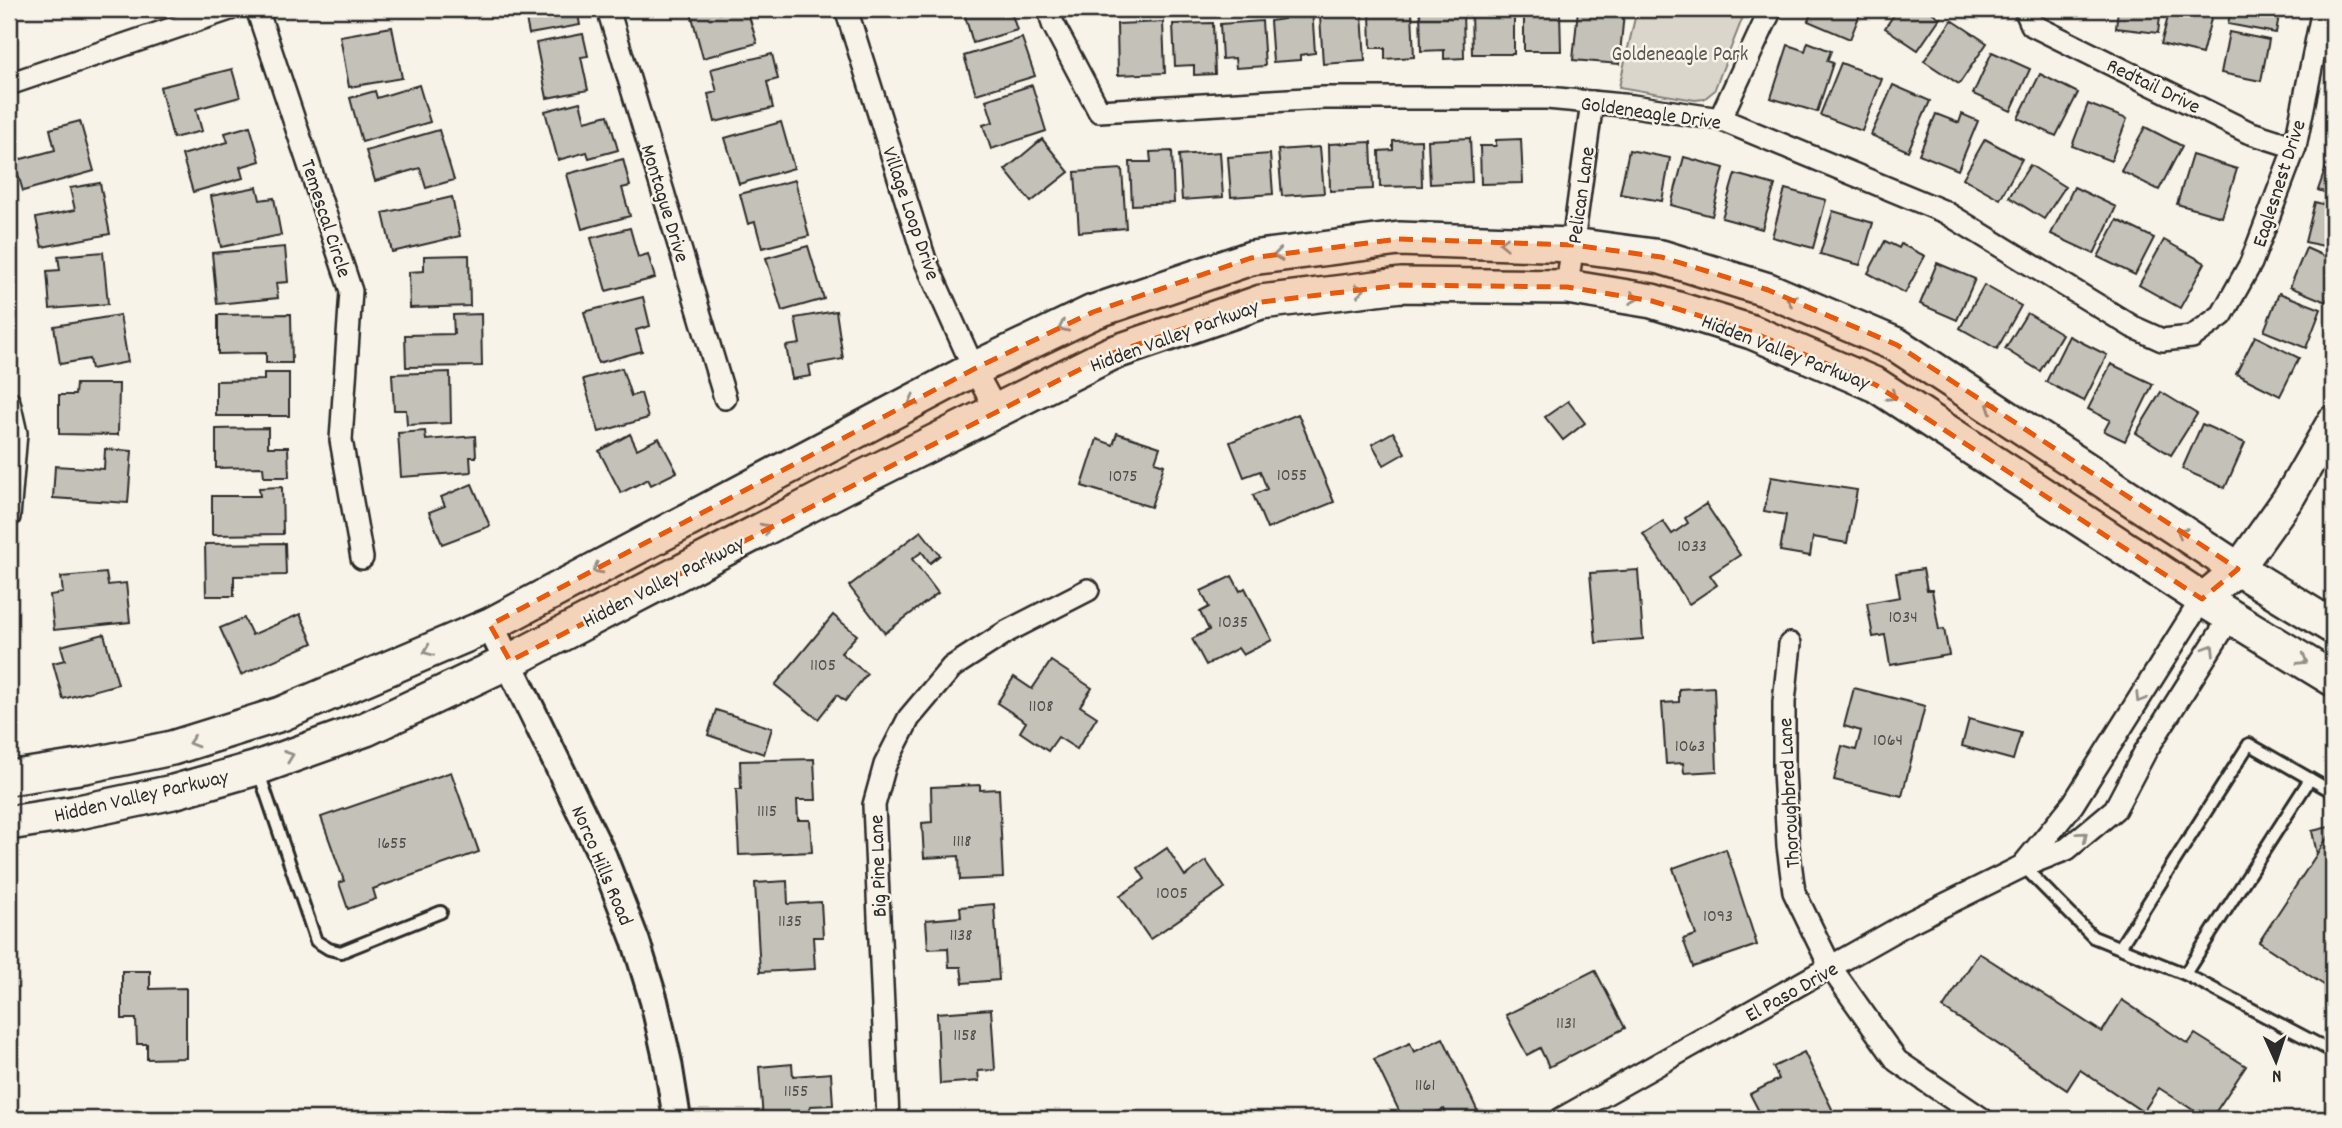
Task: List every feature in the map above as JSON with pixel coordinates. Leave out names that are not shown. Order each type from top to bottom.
[{"type":"main road","name":"Hidden Valley Parkway","points":[[9,778],[172,748],[257,722],[491,625],[974,369],[1093,312],[1251,258],[1399,239],[1573,245],[1661,257],[1768,290],[1897,345],[2238,569],[2333,626]]},
{"type":"main road","name":"Hidden Valley Parkway","points":[[9,823],[74,813],[173,792],[257,768],[366,729],[509,661],[996,410],[1111,354],[1261,302],[1401,285],[1567,287],[1652,301],[1752,332],[1876,385],[2203,599],[2333,679]]},
{"type":"main road","points":[[2203,599],[2238,569],[2290,495],[2333,421]]},
{"type":"main road","points":[[2231,616],[2238,569]]},
{"type":"street","points":[[9,83],[230,9]]},
{"type":"street","name":"Temescal Circle","points":[[257,9],[351,291],[341,440],[362,558]]},
{"type":"street","name":"Montague Drive","points":[[608,9],[725,398]]},
{"type":"street","name":"Village Loop Drive","points":[[846,9],[925,260],[974,369],[996,410]]},
{"type":"street","name":"Goldeneagle Drive","points":[[1049,9],[1054,24],[1099,111],[1323,98],[1547,98],[1720,119],[1945,212],[2133,327],[2162,340],[2192,337]]},
{"type":"street","points":[[1720,119],[1771,9]]},
{"type":"street","name":"Redtail Drive","points":[[2025,9],[2032,25],[2248,132],[2295,147]]},
{"type":"street","name":"Eaglesnest Drive","points":[[2192,337],[2222,315],[2251,263],[2295,147],[2323,9]]},
{"type":"street","name":"Pelican Lane","points":[[1567,287],[1592,102]]},
{"type":"street","points":[[9,402],[16,433],[9,517]]},
{"type":"street","name":"Big Pine Lane","points":[[888,1119],[874,806],[885,765],[909,718],[952,667],[1008,631],[1088,590]]},
{"type":"street","name":"El Paso Drive","points":[[2022,866],[2073,804],[2203,599]]},
{"type":"street","name":"El Paso Drive","points":[[1561,1119],[1910,922],[2022,866],[2067,849],[2115,809],[2144,752],[2231,616]]},
{"type":"street","name":"Norco Hills Road","points":[[491,625],[603,857],[636,942],[654,1001],[677,1119]]},
{"type":"street","name":"Thoroughbred Lane","points":[[1790,645],[1784,702],[1784,770],[1794,892],[1831,968],[1897,1061],[1982,1119]]},
{"type":"lane","points":[[2120,947],[2249,744],[2333,792]]},
{"type":"lane","points":[[257,768],[316,941],[341,952],[441,912]]},
{"type":"lane","points":[[2185,974],[2310,779]]},
{"type":"lane","points":[[2022,866],[2093,937],[2185,974],[2333,1052]]},
{"type":"highlighted area","points":[[1399,239],[1573,245],[1661,257],[1768,290],[1897,345],[2238,569],[2202,599],[1876,385],[1752,332],[1652,301],[1567,287],[1401,285],[1261,302],[1110,354],[510,661],[490,625],[974,369],[1093,312],[1251,258]]},
{"type":"green space","name":"Goldeneagle Park","points":[[1637,9],[1746,9],[1714,91],[1704,99],[1695,100],[1619,87]]},
{"type":"building","points":[[524,9],[577,9],[580,25],[529,34]]},
{"type":"building","points":[[690,9],[717,9],[719,13],[747,9],[757,43],[703,58]]},
{"type":"building","points":[[963,9],[1010,9],[1017,30],[973,43]]},
{"type":"building","points":[[1312,9],[1315,53],[1300,55],[1300,60],[1273,62],[1270,21],[1284,19],[1283,10]]},
{"type":"building","points":[[1420,9],[1463,9],[1464,58],[1444,59],[1444,50],[1421,51]]},
{"type":"building","points":[[1514,9],[1514,54],[1472,54],[1471,10]]},
{"type":"building","points":[[1578,9],[1624,13],[1619,64],[1573,60]]},
{"type":"building","points":[[1813,9],[1862,9],[1850,39],[1808,21]]},
{"type":"building","points":[[1898,9],[1927,9],[1940,18],[1918,50],[1885,28]]},
{"type":"building","points":[[2118,9],[2161,9],[2158,33],[2116,28]]},
{"type":"building","points":[[2170,9],[2213,11],[2202,54],[2161,44]]},
{"type":"building","points":[[2231,9],[2280,9],[2276,33],[2228,24]]},
{"type":"building","points":[[1412,12],[1414,57],[1385,59],[1385,48],[1371,48],[1370,13]]},
{"type":"building","points":[[1560,12],[1561,51],[1524,51],[1524,13]]},
{"type":"building","points":[[1362,13],[1365,61],[1323,64],[1320,16]]},
{"type":"building","points":[[1952,20],[1987,43],[1959,84],[1924,61]]},
{"type":"building","points":[[1262,21],[1265,66],[1236,68],[1235,58],[1222,59],[1220,24]]},
{"type":"building","points":[[1163,22],[1165,73],[1118,75],[1117,24]]},
{"type":"building","points":[[1213,23],[1215,74],[1194,75],[1194,65],[1175,66],[1173,24]]},
{"type":"building","points":[[392,27],[402,78],[349,87],[340,36]]},
{"type":"building","points":[[2229,32],[2269,40],[2261,81],[2221,73]]},
{"type":"building","points":[[583,34],[588,56],[581,57],[588,90],[547,98],[536,43]]},
{"type":"building","points":[[1022,38],[1035,76],[976,94],[964,56]]},
{"type":"building","points":[[1808,42],[1831,51],[1827,61],[1833,63],[1817,112],[1771,98],[1788,45],[1805,51]]},
{"type":"building","points":[[1992,52],[2030,69],[2011,111],[1973,94]]},
{"type":"building","points":[[772,54],[778,79],[767,82],[773,108],[715,122],[708,94],[717,92],[711,69]]},
{"type":"building","points":[[1841,63],[1882,79],[1862,131],[1820,115]]},
{"type":"building","points":[[232,69],[240,97],[196,109],[202,131],[173,138],[160,87]]},
{"type":"building","points":[[2040,74],[2078,93],[2056,136],[2018,118]]},
{"type":"building","points":[[419,85],[430,122],[362,142],[350,98],[375,91],[377,98]]},
{"type":"building","points":[[1032,85],[1046,131],[991,149],[983,125],[993,122],[986,100]]},
{"type":"building","points":[[1893,85],[1930,101],[1908,151],[1871,135]]},
{"type":"building","points":[[580,102],[585,121],[608,115],[618,150],[589,158],[587,152],[558,160],[545,111]]},
{"type":"building","points":[[2088,104],[2127,119],[2111,161],[2072,146]]},
{"type":"building","points":[[1936,114],[1959,123],[1962,114],[1978,121],[1958,170],[1919,154]]},
{"type":"building","points":[[80,121],[94,171],[23,191],[14,161],[55,150],[50,129]]},
{"type":"building","points":[[781,122],[794,168],[739,184],[725,138]]},
{"type":"building","points":[[250,126],[260,161],[240,167],[243,178],[193,192],[182,155],[228,142],[225,133]]},
{"type":"building","points":[[2145,127],[2182,146],[2159,190],[2121,171]]},
{"type":"building","points":[[439,130],[454,180],[426,188],[420,168],[375,181],[366,151]]},
{"type":"building","points":[[1470,138],[1472,182],[1430,184],[1428,140]]},
{"type":"building","points":[[1042,139],[1069,172],[1031,202],[1005,170]]},
{"type":"building","points":[[1521,139],[1523,183],[1481,184],[1480,146],[1496,146],[1496,140]]},
{"type":"building","points":[[1985,139],[2022,159],[2000,199],[1963,178]]},
{"type":"building","points":[[1421,140],[1422,186],[1380,187],[1379,151],[1393,150],[1393,141]]},
{"type":"building","points":[[1371,142],[1373,189],[1330,191],[1329,144]]},
{"type":"building","points":[[1320,147],[1324,193],[1282,196],[1278,150]]},
{"type":"building","points":[[1629,150],[1670,158],[1662,201],[1620,194]]},
{"type":"building","points":[[1172,151],[1174,203],[1132,205],[1130,162],[1151,162],[1150,152]]},
{"type":"building","points":[[2333,151],[2333,195],[2318,190]]},
{"type":"building","points":[[1220,152],[1223,197],[1182,200],[1179,155]]},
{"type":"building","points":[[1270,154],[1273,194],[1231,197],[1228,157]]},
{"type":"building","points":[[2192,155],[2237,169],[2222,217],[2177,204]]},
{"type":"building","points":[[1684,157],[1724,168],[1712,216],[1671,205]]},
{"type":"building","points":[[623,159],[630,186],[622,188],[630,216],[582,229],[567,174]]},
{"type":"building","points":[[2030,165],[2065,187],[2044,219],[2009,197]]},
{"type":"building","points":[[1122,169],[1126,228],[1079,232],[1075,172]]},
{"type":"building","points":[[1735,174],[1775,185],[1762,229],[1722,218]]},
{"type":"building","points":[[795,180],[809,236],[762,248],[755,222],[748,224],[740,194]]},
{"type":"building","points":[[100,183],[110,234],[42,247],[36,218],[75,210],[70,188]]},
{"type":"building","points":[[257,187],[260,200],[274,198],[281,235],[221,247],[211,196]]},
{"type":"building","points":[[2074,187],[2116,207],[2094,254],[2051,234]]},
{"type":"building","points":[[1785,189],[1826,200],[1813,248],[1772,237]]},
{"type":"building","points":[[452,197],[460,236],[392,252],[383,213]]},
{"type":"building","points":[[2315,202],[2333,207],[2333,248],[2305,242]]},
{"type":"building","points":[[1833,211],[1873,223],[1860,265],[1820,254]]},
{"type":"building","points":[[2117,220],[2154,238],[2135,275],[2098,257]]},
{"type":"building","points":[[630,228],[638,257],[648,254],[655,278],[606,291],[591,238]]},
{"type":"building","points":[[2164,240],[2205,263],[2180,308],[2139,285]]},
{"type":"building","points":[[1885,241],[1899,248],[1901,244],[1925,256],[1905,293],[1868,273]]},
{"type":"building","points":[[808,246],[824,299],[782,311],[766,258]]},
{"type":"building","points":[[285,247],[288,282],[276,283],[278,298],[217,304],[212,253]]},
{"type":"building","points":[[2306,248],[2333,260],[2333,285],[2326,302],[2290,287]]},
{"type":"building","points":[[103,252],[108,304],[50,309],[47,271],[60,270],[58,256]]},
{"type":"building","points":[[469,255],[470,306],[410,308],[409,272],[424,271],[424,256]]},
{"type":"building","points":[[1937,263],[1975,279],[1957,320],[1920,304]]},
{"type":"building","points":[[1984,285],[2021,306],[1997,349],[1960,328]]},
{"type":"building","points":[[2279,293],[2321,309],[2306,348],[2264,331]]},
{"type":"building","points":[[643,297],[650,326],[636,330],[642,351],[598,363],[584,312]]},
{"type":"building","points":[[836,311],[843,359],[809,365],[811,376],[792,379],[786,346],[800,344],[795,318]]},
{"type":"building","points":[[2027,313],[2062,334],[2040,371],[2005,349]]},
{"type":"building","points":[[291,314],[292,363],[266,363],[266,353],[218,354],[218,315]]},
{"type":"building","points":[[481,314],[482,366],[406,367],[405,335],[454,334],[453,315]]},
{"type":"building","points":[[120,315],[128,362],[91,369],[89,359],[60,364],[54,326]]},
{"type":"building","points":[[2069,336],[2107,355],[2084,401],[2046,382]]},
{"type":"building","points":[[2255,336],[2299,358],[2280,396],[2236,374]]},
{"type":"building","points":[[2111,364],[2153,384],[2125,441],[2104,431],[2110,420],[2088,409]]},
{"type":"building","points":[[622,368],[631,396],[641,393],[648,418],[599,432],[583,379]]},
{"type":"building","points":[[450,372],[451,423],[407,425],[406,410],[394,410],[392,374]]},
{"type":"building","points":[[264,373],[289,373],[289,416],[216,416],[216,381],[264,380]]},
{"type":"building","points":[[76,384],[119,384],[118,435],[59,434],[59,395],[75,395]]},
{"type":"building","points":[[2161,392],[2197,414],[2171,455],[2136,433]]},
{"type":"building","points":[[1568,401],[1585,423],[1563,440],[1545,417]]},
{"type":"building","points":[[1298,414],[1334,502],[1267,529],[1253,495],[1267,489],[1260,471],[1244,477],[1230,442]]},
{"type":"building","points":[[2202,424],[2245,443],[2225,488],[2182,469]]},
{"type":"building","points":[[268,428],[268,447],[288,447],[289,477],[264,477],[263,467],[216,468],[216,429]]},
{"type":"building","points":[[425,431],[426,440],[475,436],[476,457],[470,457],[471,472],[401,477],[398,433]]},
{"type":"building","points":[[1393,432],[1405,453],[1384,465],[1372,444]]},
{"type":"building","points":[[1117,433],[1160,447],[1155,462],[1164,465],[1151,507],[1082,486],[1097,439],[1113,445]]},
{"type":"building","points":[[630,434],[637,449],[659,438],[677,472],[651,485],[648,479],[621,493],[599,451]]},
{"type":"building","points":[[105,449],[132,451],[128,503],[53,498],[55,466],[104,469]]},
{"type":"building","points":[[1771,477],[1857,490],[1847,543],[1813,537],[1810,556],[1780,551],[1786,515],[1764,511]]},
{"type":"building","points":[[472,484],[490,526],[442,544],[429,512],[445,506],[441,497]]},
{"type":"building","points":[[282,487],[283,534],[212,535],[212,496],[260,496],[259,488]]},
{"type":"building","points":[[1706,504],[1740,555],[1710,575],[1717,585],[1689,604],[1643,534],[1663,521],[1672,534],[1688,523],[1685,518]]},
{"type":"building","points":[[921,531],[940,555],[930,563],[922,552],[912,559],[938,593],[885,633],[849,586]]},
{"type":"building","points":[[285,543],[286,575],[234,576],[234,596],[206,596],[205,544]]},
{"type":"building","points":[[1923,569],[1927,590],[1932,590],[1939,630],[1944,629],[1949,655],[1890,665],[1885,635],[1873,637],[1867,603],[1900,597],[1896,573]]},
{"type":"building","points":[[1638,570],[1643,639],[1596,643],[1590,573]]},
{"type":"building","points":[[106,573],[108,585],[126,583],[130,622],[54,630],[50,595],[63,593],[61,577]]},
{"type":"building","points":[[1232,576],[1240,591],[1245,588],[1272,640],[1243,655],[1238,648],[1206,665],[1192,639],[1209,630],[1200,612],[1209,607],[1201,591]]},
{"type":"building","points":[[300,614],[313,643],[241,675],[220,628],[244,618],[252,635]]},
{"type":"building","points":[[833,615],[857,635],[841,653],[867,674],[845,701],[837,695],[818,719],[775,685]]},
{"type":"building","points":[[104,634],[118,684],[63,699],[53,663],[65,660],[61,646]]},
{"type":"building","points":[[1051,661],[1092,688],[1080,706],[1097,717],[1077,749],[1058,737],[1048,751],[1020,732],[1026,722],[997,703],[1014,677],[1032,689]]},
{"type":"building","points":[[1714,687],[1717,771],[1684,773],[1683,763],[1666,764],[1662,703],[1679,702],[1679,689]]},
{"type":"building","points":[[1854,688],[1925,706],[1902,796],[1834,780],[1842,746],[1856,750],[1861,731],[1844,726]]},
{"type":"building","points":[[716,710],[772,728],[764,754],[708,735]]},
{"type":"building","points":[[1969,719],[2021,733],[2013,760],[1962,746]]},
{"type":"building","points":[[814,759],[816,800],[797,800],[798,820],[810,820],[812,852],[739,855],[736,789],[741,789],[740,761]]},
{"type":"building","points":[[451,772],[479,852],[373,889],[376,899],[348,909],[339,883],[344,881],[321,817]]},
{"type":"building","points":[[980,785],[980,790],[999,789],[1003,878],[960,880],[959,856],[924,858],[922,823],[932,822],[931,787]]},
{"type":"building","points":[[2333,826],[2333,860],[2319,863],[2312,831]]},
{"type":"building","points":[[2333,832],[2333,991],[2259,942]]},
{"type":"building","points":[[1167,848],[1185,876],[1206,861],[1225,888],[1150,939],[1120,896],[1145,879],[1138,868]]},
{"type":"building","points":[[1726,849],[1757,945],[1693,967],[1683,939],[1696,935],[1673,868]]},
{"type":"building","points":[[787,881],[788,904],[821,902],[823,937],[813,937],[815,969],[760,972],[755,883]]},
{"type":"building","points":[[994,904],[999,980],[963,983],[961,967],[949,967],[948,948],[928,949],[926,920],[961,917],[960,907]]},
{"type":"building","points":[[1979,953],[2102,1032],[2122,1000],[2188,1044],[2195,1034],[2246,1066],[2211,1119],[2159,1088],[2143,1112],[2080,1070],[2067,1090],[1943,1008]]},
{"type":"building","points":[[1595,970],[1625,1028],[1549,1067],[1540,1048],[1527,1055],[1506,1015]]},
{"type":"building","points":[[122,971],[150,971],[150,989],[186,988],[186,1058],[147,1059],[147,1044],[137,1044],[136,1019],[122,1019]]},
{"type":"building","points":[[991,1009],[995,1070],[978,1071],[979,1081],[940,1084],[937,1013]]},
{"type":"building","points":[[1443,1038],[1480,1116],[1472,1119],[1449,1119],[1444,1109],[1435,1113],[1438,1119],[1403,1119],[1374,1059],[1410,1043],[1414,1052]]},
{"type":"building","points":[[1804,1052],[1837,1119],[1763,1119],[1750,1094],[1779,1079],[1773,1067]]},
{"type":"building","points":[[792,1064],[793,1076],[831,1073],[833,1105],[810,1106],[811,1119],[763,1119],[759,1067]]}]
